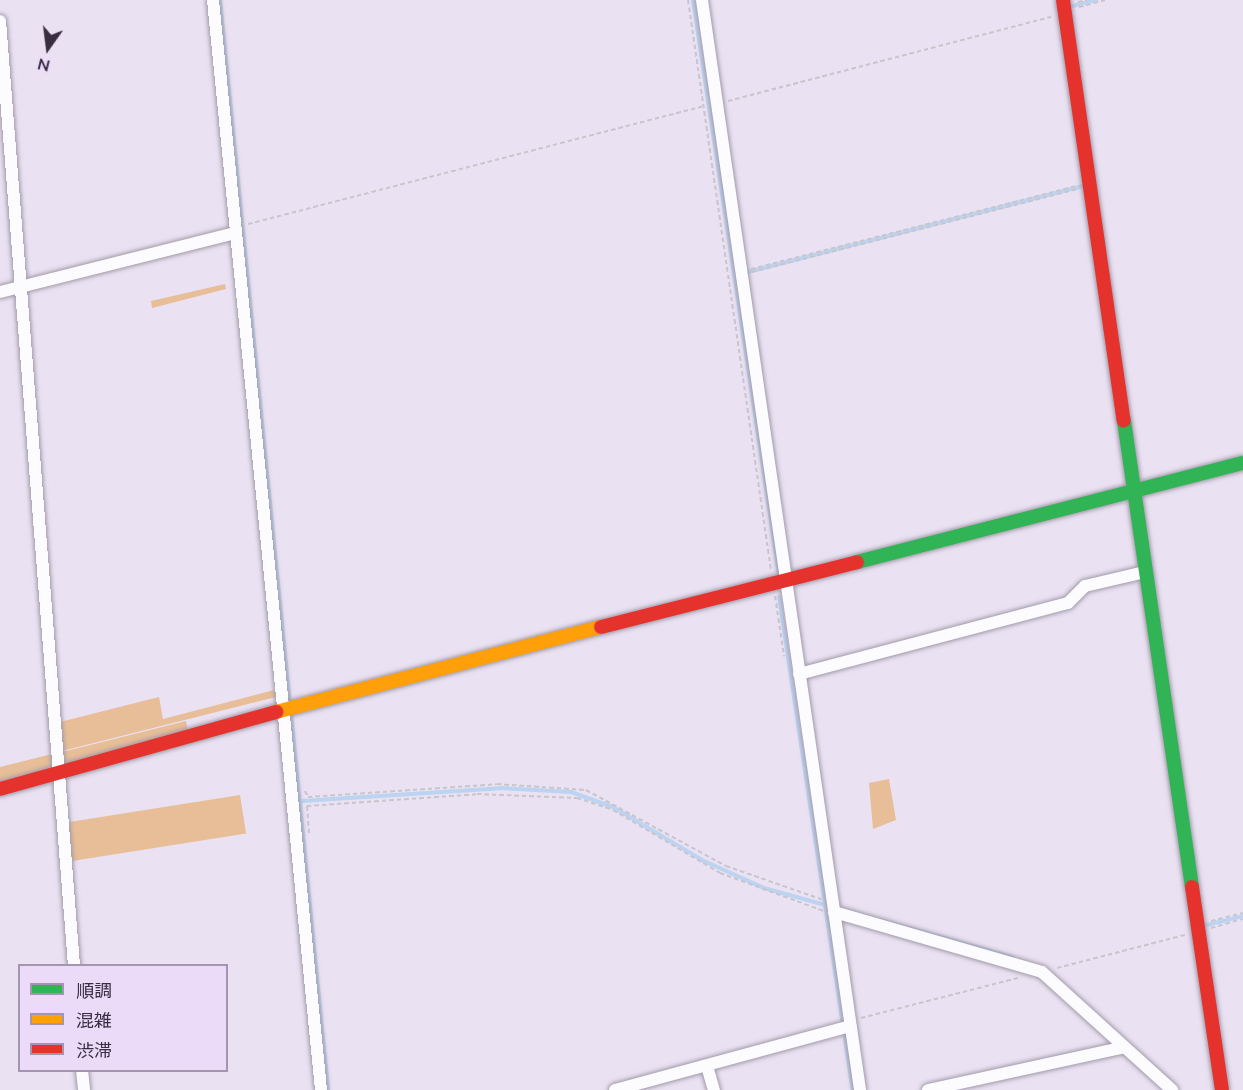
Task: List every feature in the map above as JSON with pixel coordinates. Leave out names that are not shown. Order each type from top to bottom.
[{"type":"street","points":[[213,0],[235,233],[288,709],[321,1090]]},
{"type":"street","points":[[702,0],[708,105],[740,274],[779,581],[800,674],[829,907],[847,1026],[860,1090]]},
{"type":"street","points":[[1067,7],[1089,184],[1145,572],[1201,931],[1222,1090]]},
{"type":"street","points":[[0,21],[74,964]]},
{"type":"street","points":[[0,292],[235,233]]},
{"type":"street","points":[[0,789],[288,709],[1134,489],[1243,463]]},
{"type":"street","points":[[800,674],[1068,603],[1085,586],[1145,572]]},
{"type":"street","points":[[829,907],[1048,971],[1121,1048],[1172,1090]]},
{"type":"street","points":[[615,1090],[642,1087],[847,1026]]},
{"type":"street","points":[[928,1090],[1121,1048]]},
{"type":"street","points":[[707,1066],[714,1090]]},
{"type":"street","points":[[82,1072],[84,1090]]},
{"type":"path","points":[[688,0],[708,105],[779,581]]},
{"type":"path","points":[[248,224],[708,105],[1067,7],[1105,0]]},
{"type":"path","points":[[740,274],[1089,184]]},
{"type":"path","points":[[303,781],[308,796],[461,784],[586,790],[751,878],[829,907]]},
{"type":"path","points":[[309,835],[307,806],[477,794],[577,798],[613,810],[720,873],[829,907]]},
{"type":"path","points":[[847,1026],[1243,920]]},
{"type":"shaded area","points":[[225,284],[226,289],[152,308],[151,301]]},
{"type":"shaded area","points":[[274,690],[276,697],[62,751],[60,722],[159,697],[163,719]]},
{"type":"shaded area","points":[[186,721],[188,731],[63,765],[62,752]]},
{"type":"shaded area","points":[[52,754],[53,766],[0,785],[0,767]]},
{"type":"shaded area","points":[[889,779],[896,820],[873,829],[869,783]]},
{"type":"shaded area","points":[[240,795],[246,834],[72,861],[66,823]]},
{"type":"waterway","points":[[220,0],[290,704]]},
{"type":"waterway","points":[[693,0],[779,575]]},
{"type":"waterway","points":[[1069,7],[1096,0]]},
{"type":"waterway","points":[[744,273],[1084,186]]},
{"type":"waterway","points":[[779,597],[853,1090]]},
{"type":"waterway","points":[[291,712],[328,1090]]},
{"type":"waterway","points":[[302,801],[501,788],[571,792],[613,807],[704,861],[764,888],[1013,957]]},
{"type":"waterway","points":[[1203,926],[1243,916]]},
{"type":"traffic: fast","points":[[1124,421],[1192,887]]},
{"type":"traffic: fast","points":[[857,562],[1243,463]]},
{"type":"traffic: slow","points":[[276,712],[601,627]]},
{"type":"traffic: jam","points":[[1063,0],[1124,421]]},
{"type":"traffic: jam","points":[[601,627],[857,562]]},
{"type":"traffic: jam","points":[[0,789],[276,712]]},
{"type":"traffic: jam","points":[[1192,887],[1222,1090]]}]
